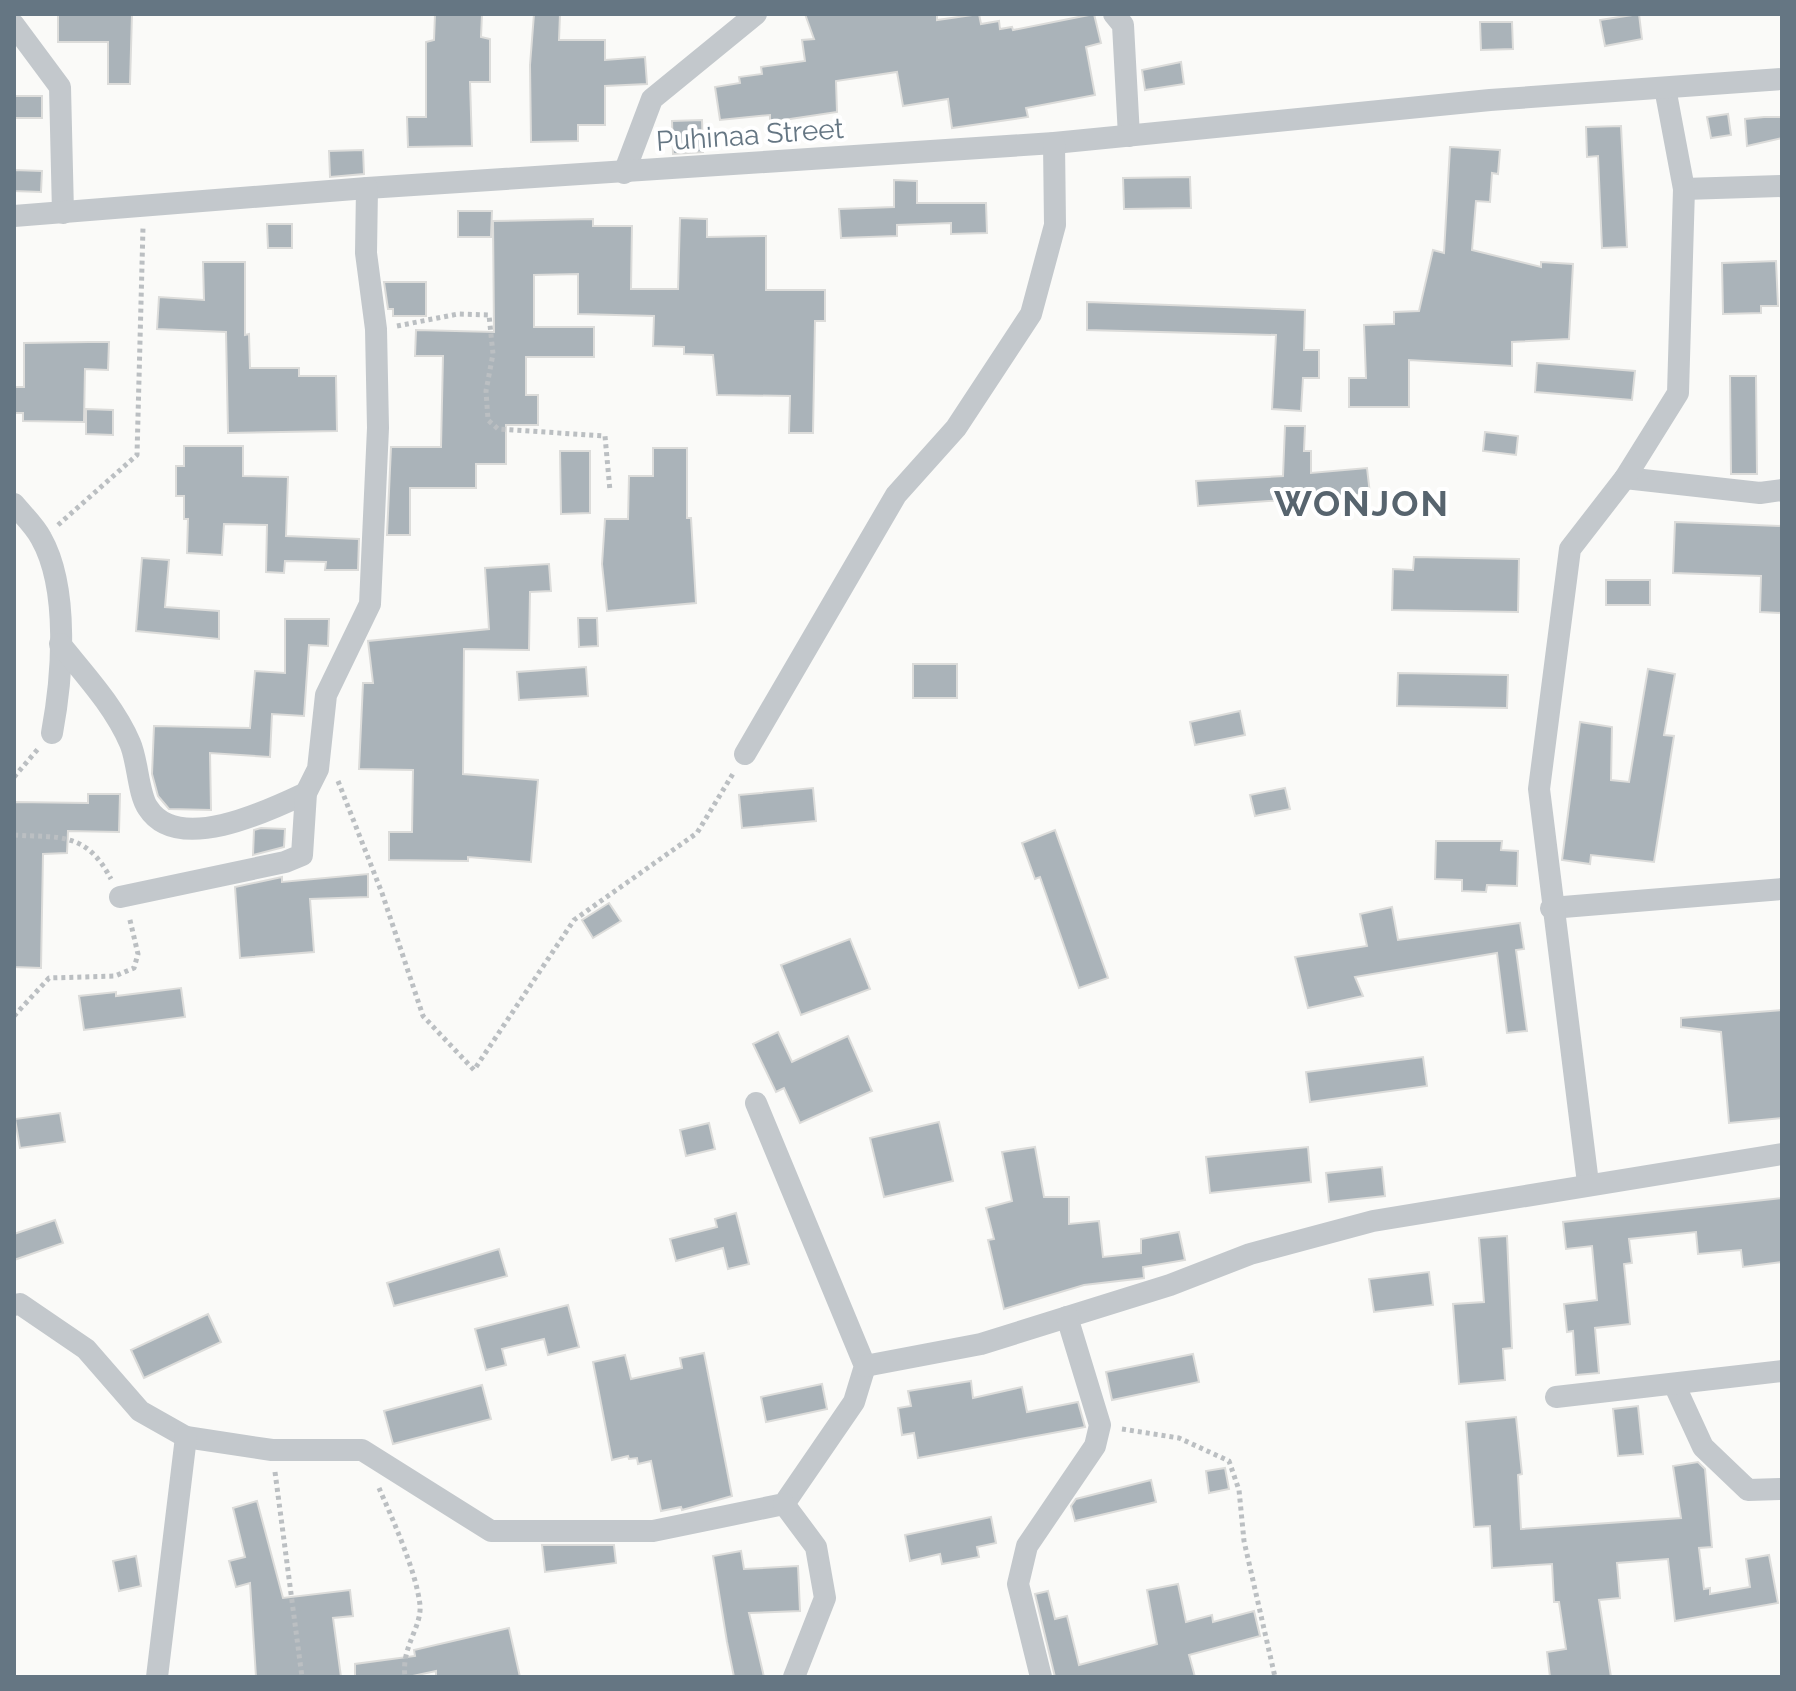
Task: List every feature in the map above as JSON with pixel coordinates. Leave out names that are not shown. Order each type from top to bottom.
[{"type":"street","points":[[1114,14],[1123,25],[1129,136]]},
{"type":"street","points":[[624,173],[652,99],[747,18]]},
{"type":"street","points":[[14,25],[60,87],[63,213]]},
{"type":"street","name":"Puhinaa Street","points":[[14,216],[367,188],[1054,143],[1490,100],[1782,79]]},
{"type":"street","points":[[1588,1183],[1551,908],[1539,789],[1570,549],[1625,478],[1678,393],[1684,189],[1665,88]]},
{"type":"street","points":[[745,754],[896,495],[956,428],[1031,314],[1055,225],[1054,143]]},
{"type":"street","points":[[1684,189],[1782,186]]},
{"type":"street","points":[[120,897],[285,862],[302,855],[306,793],[318,769],[326,695],[370,604],[378,428],[376,329],[366,253],[367,188]]},
{"type":"street","points":[[1625,478],[1760,493],[1782,490]]},
{"type":"street","points":[[14,504],[42,539],[60,599],[60,688],[52,733]]},
{"type":"street","points":[[60,644],[107,702],[130,743],[148,808],[171,826],[209,828],[250,820],[306,793]]},
{"type":"street","points":[[1551,908],[1782,889]]},
{"type":"street","points":[[14,1305],[20,1304],[86,1349],[140,1411],[186,1437],[272,1450],[362,1450],[491,1531],[653,1531],[784,1504],[854,1402],[865,1366],[756,1103]]},
{"type":"street","points":[[865,1366],[981,1344],[1170,1285],[1250,1254],[1373,1221],[1588,1183],[1782,1154]]},
{"type":"street","points":[[1041,1677],[1018,1584],[1027,1546],[1095,1446],[1100,1425],[1067,1317]]},
{"type":"street","points":[[1556,1397],[1782,1371]]},
{"type":"street","points":[[1674,1384],[1703,1447],[1748,1490],[1782,1489]]},
{"type":"street","points":[[157,1677],[186,1437]]},
{"type":"street","points":[[784,1504],[816,1547],[825,1598],[794,1677]]},
{"type":"path","points":[[42,539],[137,455],[143,205]]},
{"type":"path","points":[[376,329],[458,314],[489,315],[493,354],[486,391],[488,420],[498,429],[605,436],[610,491]]},
{"type":"path","points":[[14,777],[52,733]]},
{"type":"path","points":[[321,738],[382,893],[423,1016],[474,1070],[574,920],[697,833],[745,754]]},
{"type":"path","points":[[14,835],[59,835],[85,846],[107,870],[128,911],[138,954],[134,968],[115,976],[49,978],[14,1016]]},
{"type":"path","points":[[1100,1425],[1179,1438],[1229,1461],[1239,1490],[1244,1541],[1275,1677]]},
{"type":"path","points":[[272,1450],[302,1677]]},
{"type":"path","points":[[362,1450],[397,1531],[420,1608],[403,1659],[405,1677]]},
{"type":"building","points":[[58,14],[132,14],[130,84],[108,84],[108,42],[58,42]]},
{"type":"building","points":[[435,14],[482,14],[481,37],[490,39],[490,82],[470,82],[472,146],[408,147],[407,117],[426,117],[426,42],[434,40]]},
{"type":"building","points":[[534,14],[560,14],[559,40],[605,40],[605,60],[645,57],[647,84],[605,86],[605,125],[578,125],[578,141],[531,142],[530,65]]},
{"type":"building","points":[[805,14],[937,14],[937,20],[979,14],[981,24],[999,21],[1000,29],[1012,27],[1013,30],[1094,14],[1101,43],[1086,47],[1095,95],[1026,108],[1028,117],[952,128],[948,99],[903,106],[897,72],[836,81],[837,112],[770,122],[770,115],[720,120],[715,87],[740,83],[739,77],[762,74],[761,67],[805,61],[802,40],[814,39]]},
{"type":"building","points":[[1639,14],[1642,39],[1605,46],[1600,20]]},
{"type":"building","points":[[1480,22],[1512,22],[1513,49],[1481,50]]},
{"type":"building","points":[[1181,62],[1184,84],[1145,90],[1142,70]]},
{"type":"building","points":[[14,96],[42,96],[42,118],[14,118]]},
{"type":"building","points":[[1728,114],[1731,135],[1711,138],[1707,117]]},
{"type":"building","points":[[1782,117],[1782,138],[1747,146],[1745,119]]},
{"type":"building","points":[[702,120],[703,152],[673,154],[672,121]]},
{"type":"building","points":[[1621,126],[1627,247],[1602,248],[1598,156],[1587,157],[1586,127]]},
{"type":"building","points":[[1450,147],[1500,150],[1498,174],[1492,173],[1490,202],[1476,201],[1472,250],[1541,267],[1541,262],[1573,264],[1569,339],[1512,342],[1512,366],[1409,360],[1409,407],[1349,407],[1349,378],[1366,378],[1364,325],[1394,324],[1394,312],[1419,311],[1433,250],[1444,253]]},
{"type":"building","points":[[363,150],[364,174],[330,177],[329,151]]},
{"type":"building","points":[[14,170],[42,171],[41,192],[14,191]]},
{"type":"building","points":[[1190,177],[1191,208],[1124,209],[1123,178]]},
{"type":"building","points":[[894,180],[917,181],[917,203],[986,203],[987,233],[951,234],[951,223],[897,225],[897,236],[841,238],[839,209],[894,207]]},
{"type":"building","points":[[458,211],[492,211],[491,237],[458,237]]},
{"type":"building","points":[[680,218],[707,219],[707,237],[766,236],[766,290],[825,290],[825,321],[815,321],[813,433],[789,433],[790,396],[717,395],[713,355],[684,354],[684,347],[653,346],[654,316],[578,314],[578,274],[534,275],[534,327],[594,327],[594,357],[526,357],[526,395],[538,395],[538,425],[506,425],[506,464],[476,464],[476,488],[410,488],[410,535],[387,535],[391,447],[441,447],[443,356],[415,356],[416,330],[494,332],[493,221],[593,219],[593,226],[632,226],[631,289],[678,289]]},
{"type":"building","points":[[267,224],[292,224],[292,248],[268,248]]},
{"type":"building","points":[[1776,261],[1778,306],[1761,306],[1761,313],[1723,314],[1722,263]]},
{"type":"building","points":[[203,262],[245,262],[245,335],[249,334],[250,368],[299,368],[299,376],[336,376],[337,431],[228,433],[226,332],[157,329],[159,297],[204,300]]},
{"type":"building","points":[[384,282],[426,282],[426,316],[393,316],[393,309],[388,309]]},
{"type":"building","points":[[1087,302],[1305,310],[1304,350],[1319,350],[1319,378],[1303,378],[1301,411],[1272,409],[1276,335],[1087,330]]},
{"type":"building","points":[[109,342],[108,370],[85,369],[84,422],[23,421],[23,413],[14,413],[14,387],[24,387],[24,343]]},
{"type":"building","points":[[1537,363],[1635,371],[1632,400],[1535,392]]},
{"type":"building","points":[[1730,376],[1756,376],[1757,474],[1731,474]]},
{"type":"building","points":[[86,409],[113,410],[113,435],[86,434]]},
{"type":"building","points":[[1285,426],[1305,426],[1304,451],[1311,451],[1311,473],[1367,468],[1370,494],[1198,506],[1196,481],[1283,476]]},
{"type":"building","points":[[1485,432],[1518,436],[1516,455],[1483,451]]},
{"type":"building","points":[[184,446],[243,446],[243,476],[288,477],[286,536],[359,539],[358,570],[325,570],[326,562],[285,561],[284,573],[266,572],[267,525],[224,524],[222,555],[187,553],[188,519],[184,519],[184,496],[176,496],[176,466],[184,466]]},
{"type":"building","points":[[653,448],[687,448],[687,518],[691,518],[696,603],[607,611],[602,564],[605,519],[628,519],[629,476],[653,476]]},
{"type":"building","points":[[560,451],[590,451],[590,513],[561,514]]},
{"type":"building","points":[[1675,522],[1782,526],[1782,613],[1760,612],[1761,576],[1673,573]]},
{"type":"building","points":[[1414,557],[1519,559],[1518,612],[1392,610],[1393,569],[1413,570]]},
{"type":"building","points":[[142,558],[169,560],[165,607],[219,611],[219,639],[136,631]]},
{"type":"building","points":[[549,564],[551,591],[530,592],[529,650],[464,649],[463,774],[538,780],[531,862],[468,857],[468,861],[389,860],[389,832],[412,832],[413,770],[359,769],[363,683],[373,683],[368,641],[489,629],[485,568]]},
{"type":"building","points":[[1606,580],[1650,580],[1650,605],[1606,605]]},
{"type":"building","points":[[578,618],[597,618],[598,646],[579,647]]},
{"type":"building","points":[[285,619],[329,619],[328,646],[309,645],[304,716],[272,714],[270,757],[210,753],[211,810],[169,809],[158,796],[152,774],[154,726],[250,728],[255,671],[285,673]]},
{"type":"building","points":[[913,664],[957,664],[957,698],[913,698]]},
{"type":"building","points":[[586,667],[588,696],[519,700],[517,672]]},
{"type":"building","points":[[1648,669],[1675,674],[1664,735],[1674,736],[1654,862],[1591,855],[1590,864],[1562,860],[1580,722],[1612,727],[1611,780],[1629,782]]},
{"type":"building","points":[[1398,673],[1508,675],[1507,708],[1397,706]]},
{"type":"building","points":[[1240,711],[1245,735],[1195,745],[1190,722]]},
{"type":"building","points":[[813,788],[816,821],[742,828],[739,795]]},
{"type":"building","points":[[1285,788],[1290,809],[1255,816],[1250,795]]},
{"type":"building","points":[[88,794],[120,794],[119,832],[68,831],[67,853],[43,854],[41,968],[14,967],[14,802],[88,803]]},
{"type":"building","points":[[285,829],[284,847],[253,855],[254,830]]},
{"type":"building","points":[[1055,830],[1108,978],[1079,988],[1040,877],[1035,879],[1022,843]]},
{"type":"building","points":[[1436,841],[1502,841],[1501,850],[1518,851],[1517,886],[1487,885],[1486,892],[1462,891],[1462,880],[1435,879]]},
{"type":"building","points":[[368,874],[368,897],[310,899],[314,952],[240,958],[235,887],[282,877],[282,882]]},
{"type":"building","points":[[609,903],[621,921],[593,938],[582,920]]},
{"type":"building","points":[[1392,907],[1398,940],[1520,923],[1524,949],[1516,950],[1527,1031],[1507,1033],[1497,953],[1355,977],[1363,996],[1308,1008],[1295,957],[1367,946],[1360,914]]},
{"type":"building","points":[[850,939],[870,989],[801,1015],[781,965]]},
{"type":"building","points":[[181,988],[185,1017],[84,1030],[79,996],[116,992],[116,996]]},
{"type":"building","points":[[1782,1010],[1782,1118],[1729,1123],[1721,1032],[1681,1027],[1681,1018]]},
{"type":"building","points":[[778,1032],[792,1062],[848,1036],[872,1091],[800,1123],[784,1088],[776,1092],[753,1044]]},
{"type":"building","points":[[1423,1057],[1427,1086],[1310,1102],[1306,1072]]},
{"type":"building","points":[[60,1113],[65,1142],[20,1148],[15,1119]]},
{"type":"building","points":[[939,1122],[953,1181],[884,1197],[870,1138]]},
{"type":"building","points":[[709,1123],[715,1149],[686,1156],[680,1130]]},
{"type":"building","points":[[1035,1147],[1044,1197],[1069,1197],[1069,1224],[1099,1221],[1103,1257],[1141,1253],[1141,1239],[1179,1232],[1185,1260],[1143,1267],[1144,1278],[1084,1285],[1004,1309],[988,1240],[994,1239],[986,1208],[1012,1201],[1002,1152]]},
{"type":"building","points":[[1308,1147],[1311,1182],[1210,1193],[1206,1157]]},
{"type":"building","points":[[1382,1167],[1385,1196],[1329,1202],[1326,1173]]},
{"type":"building","points":[[1782,1198],[1782,1262],[1743,1267],[1741,1250],[1698,1254],[1696,1232],[1629,1239],[1632,1263],[1624,1264],[1630,1324],[1595,1328],[1599,1373],[1576,1375],[1573,1331],[1567,1332],[1564,1304],[1597,1300],[1592,1246],[1566,1249],[1563,1222]]},
{"type":"building","points":[[736,1213],[749,1264],[728,1269],[723,1248],[676,1261],[670,1239],[717,1227],[715,1219]]},
{"type":"building","points":[[55,1220],[63,1243],[14,1260],[14,1234]]},
{"type":"building","points":[[1507,1236],[1512,1348],[1503,1349],[1505,1380],[1459,1384],[1453,1304],[1484,1302],[1479,1238]]},
{"type":"building","points":[[499,1249],[507,1276],[394,1306],[387,1283]]},
{"type":"building","points":[[1429,1272],[1433,1305],[1374,1312],[1369,1279]]},
{"type":"building","points":[[568,1305],[579,1347],[548,1355],[544,1339],[502,1349],[506,1365],[486,1370],[475,1329]]},
{"type":"building","points":[[208,1314],[221,1342],[144,1378],[131,1350]]},
{"type":"building","points":[[704,1353],[732,1496],[682,1510],[681,1507],[661,1511],[651,1461],[638,1464],[637,1458],[629,1459],[628,1456],[612,1460],[593,1362],[625,1355],[631,1379],[682,1368],[680,1358]]},
{"type":"building","points":[[1193,1354],[1199,1382],[1112,1400],[1106,1372]]},
{"type":"building","points":[[971,1381],[973,1398],[1022,1387],[1027,1412],[1078,1402],[1085,1427],[918,1458],[914,1433],[902,1435],[898,1408],[911,1406],[908,1391]]},
{"type":"building","points":[[822,1384],[827,1409],[766,1422],[761,1397]]},
{"type":"building","points":[[482,1385],[491,1419],[393,1444],[384,1411]]},
{"type":"building","points":[[1638,1406],[1643,1454],[1618,1456],[1613,1409]]},
{"type":"building","points":[[1516,1417],[1522,1474],[1518,1475],[1521,1529],[1681,1518],[1673,1466],[1698,1462],[1705,1469],[1712,1547],[1699,1548],[1704,1589],[1710,1588],[1710,1594],[1750,1587],[1746,1559],[1769,1555],[1778,1603],[1675,1621],[1668,1559],[1617,1563],[1620,1598],[1599,1600],[1611,1677],[1550,1677],[1547,1652],[1566,1649],[1559,1602],[1554,1602],[1552,1564],[1492,1568],[1490,1526],[1474,1527],[1466,1422]]},
{"type":"building","points":[[1225,1468],[1229,1489],[1209,1493],[1206,1471]]},
{"type":"building","points":[[1151,1480],[1156,1502],[1075,1521],[1071,1506],[1076,1499]]},
{"type":"building","points":[[257,1501],[283,1598],[350,1590],[353,1616],[333,1618],[341,1677],[256,1677],[250,1583],[236,1587],[229,1561],[245,1557],[233,1508]]},
{"type":"building","points":[[991,1517],[996,1543],[977,1547],[979,1557],[942,1564],[940,1554],[910,1561],[905,1535]]},
{"type":"building","points":[[542,1545],[614,1545],[616,1563],[545,1572]]},
{"type":"building","points":[[741,1551],[744,1569],[798,1566],[800,1611],[749,1613],[764,1677],[734,1677],[727,1642],[713,1556]]},
{"type":"building","points":[[136,1556],[141,1586],[119,1591],[113,1561]]},
{"type":"building","points":[[1178,1584],[1186,1622],[1212,1615],[1213,1622],[1254,1611],[1260,1636],[1189,1655],[1195,1677],[1055,1677],[1035,1594],[1048,1591],[1055,1619],[1067,1616],[1079,1665],[1157,1644],[1147,1590]]},
{"type":"building","points":[[509,1628],[520,1677],[436,1677],[436,1671],[408,1677],[355,1677],[355,1664],[415,1656],[414,1650]]},
{"type":"district","name":"WONJON","points":[[1362,503]]}]
